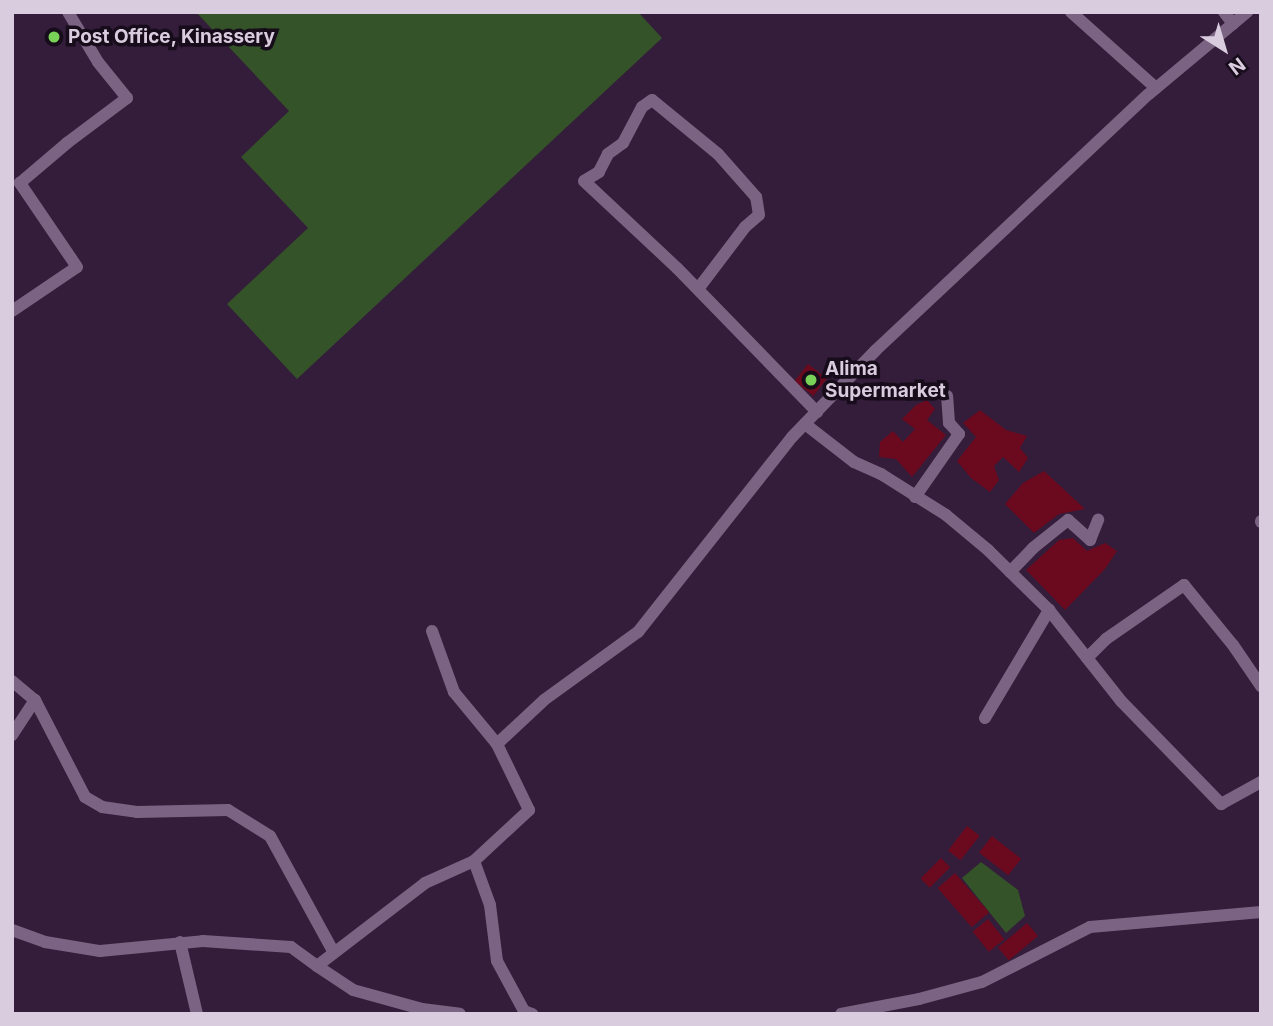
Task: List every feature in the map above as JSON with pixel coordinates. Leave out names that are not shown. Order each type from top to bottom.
[{"type":"street","points":[[12,311],[77,267],[20,183],[127,98],[98,62],[68,12]]},
{"type":"street","points":[[1072,12],[1156,88]]},
{"type":"street","points":[[1224,12],[1233,24]]},
{"type":"street","points":[[497,744],[544,700],[638,632],[805,424],[876,350],[1156,88],[1248,12]]},
{"type":"street","points":[[698,289],[745,227],[759,215],[755,197],[718,154],[652,100],[642,107],[623,143],[608,154],[599,172],[584,181],[698,289],[727,324],[817,412]]},
{"type":"street","points":[[915,497],[959,434],[949,423],[947,396]]},
{"type":"street","points":[[805,424],[854,462],[881,474],[946,515],[1010,572],[1049,610],[1121,701],[1221,804],[1261,782]]},
{"type":"street","points":[[1010,572],[1033,548],[1068,520],[1090,540],[1098,520]]},
{"type":"street","points":[[1087,658],[1106,639],[1184,585],[1233,645],[1261,686]]},
{"type":"street","points":[[985,718],[1049,610]]},
{"type":"street","points":[[317,966],[425,883],[474,861],[529,810],[497,744],[454,692],[432,631]]},
{"type":"street","points":[[12,681],[35,700],[85,797],[102,807],[137,812],[228,810],[270,835],[334,953]]},
{"type":"street","points":[[12,735],[35,700]]},
{"type":"street","points":[[474,861],[490,905],[497,961],[524,1013]]},
{"type":"street","points":[[842,1014],[919,999],[982,982],[1090,927],[1261,912]]},
{"type":"street","points":[[12,930],[45,942],[100,951],[180,942],[291,947],[353,990],[422,1009],[460,1014]]},
{"type":"street","points":[[180,942],[197,1014]]},
{"type":"green space","points":[[196,12],[638,12],[662,38],[297,379],[227,304],[308,228],[241,157],[289,111]]},
{"type":"green space","points":[[981,862],[1018,890],[1025,916],[1006,933],[962,878]]},
{"type":"building","name":"Alima Supermarket","points":[[808,364],[827,379],[813,396],[794,381]]},
{"type":"building","points":[[927,400],[935,409],[927,420],[946,435],[912,477],[896,459],[879,457],[880,442],[893,431],[903,442],[915,429],[902,419],[916,405]]},
{"type":"building","points":[[980,410],[1006,430],[1027,436],[1020,448],[1028,458],[1019,472],[1003,457],[994,466],[999,480],[990,492],[971,478],[957,461],[976,437],[963,423]]},
{"type":"building","points":[[1044,471],[1085,509],[1059,514],[1034,533],[1005,504],[1023,483]]},
{"type":"building","points":[[1073,538],[1087,551],[1105,543],[1117,551],[1105,569],[1065,610],[1026,570],[1059,540]]},
{"type":"building","points":[[967,826],[980,836],[961,860],[948,850]]},
{"type":"building","points":[[992,836],[1021,859],[1008,875],[979,853]]},
{"type":"building","points":[[941,858],[950,867],[930,888],[920,879]]},
{"type":"building","points":[[955,873],[989,912],[972,927],[938,888]]},
{"type":"building","points":[[988,919],[1004,939],[989,952],[972,932]]},
{"type":"building","points":[[1027,923],[1038,936],[1009,960],[998,947]]},
{"type":"place","name":"Post Office, Kinassery","points":[[54,37]]},
{"type":"place","name":"Alima Supermarket","points":[[811,380]]}]
